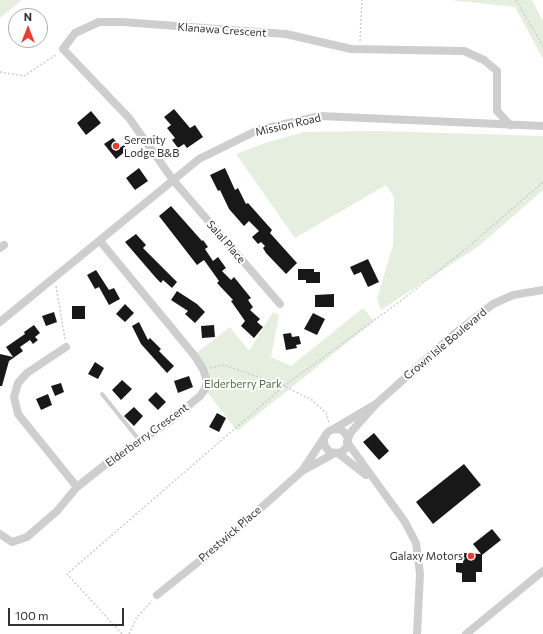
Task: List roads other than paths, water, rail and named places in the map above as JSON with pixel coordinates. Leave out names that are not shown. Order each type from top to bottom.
[{"type":"street","name":"Klanawa Crescent","points":[[173,180],[129,118],[63,49],[75,33],[99,22],[286,34],[351,49],[464,51],[484,60],[497,71],[497,111],[510,125]]},
{"type":"street","name":"Mission Road","points":[[0,322],[200,159],[258,130],[320,116],[543,126]]},
{"type":"street","name":"Salal Place","points":[[173,180],[280,304]]},
{"type":"street","name":"Elderberry Crescent","points":[[0,534],[12,542],[27,537],[57,511],[77,487],[111,460],[169,422],[200,396],[205,389],[207,381],[203,369],[194,355],[100,241]]},
{"type":"street","name":"Crown Isle Boulevard","points":[[336,453],[344,449],[351,432],[376,404],[458,331],[493,304],[513,295],[543,290]]},
{"type":"street","points":[[66,347],[27,373],[18,383],[14,398],[18,414],[77,487]]},
{"type":"street","name":"Crown Isle Boulevard","points":[[330,432],[376,404]]},
{"type":"street","points":[[379,486],[357,467],[336,453],[331,452],[325,446],[324,438],[330,432],[342,431],[346,436],[347,441],[405,522],[416,542],[420,574],[417,634]]},
{"type":"street","name":"Prestwick Place","points":[[156,595],[222,543],[302,471],[330,432]]},
{"type":"street","name":"Prestwick Place","points":[[302,471],[336,453]]},
{"type":"street","points":[[466,634],[543,571]]},
{"type":"lane","points":[[102,394],[140,442]]},
{"type":"place","name":"Serenity Lodge B&B","points":[[116,146]]},
{"type":"place","name":"Galaxy Motors","points":[[471,556]]},
{"type":"park label","name":"Elderberry Park","points":[[243,384]]}]
